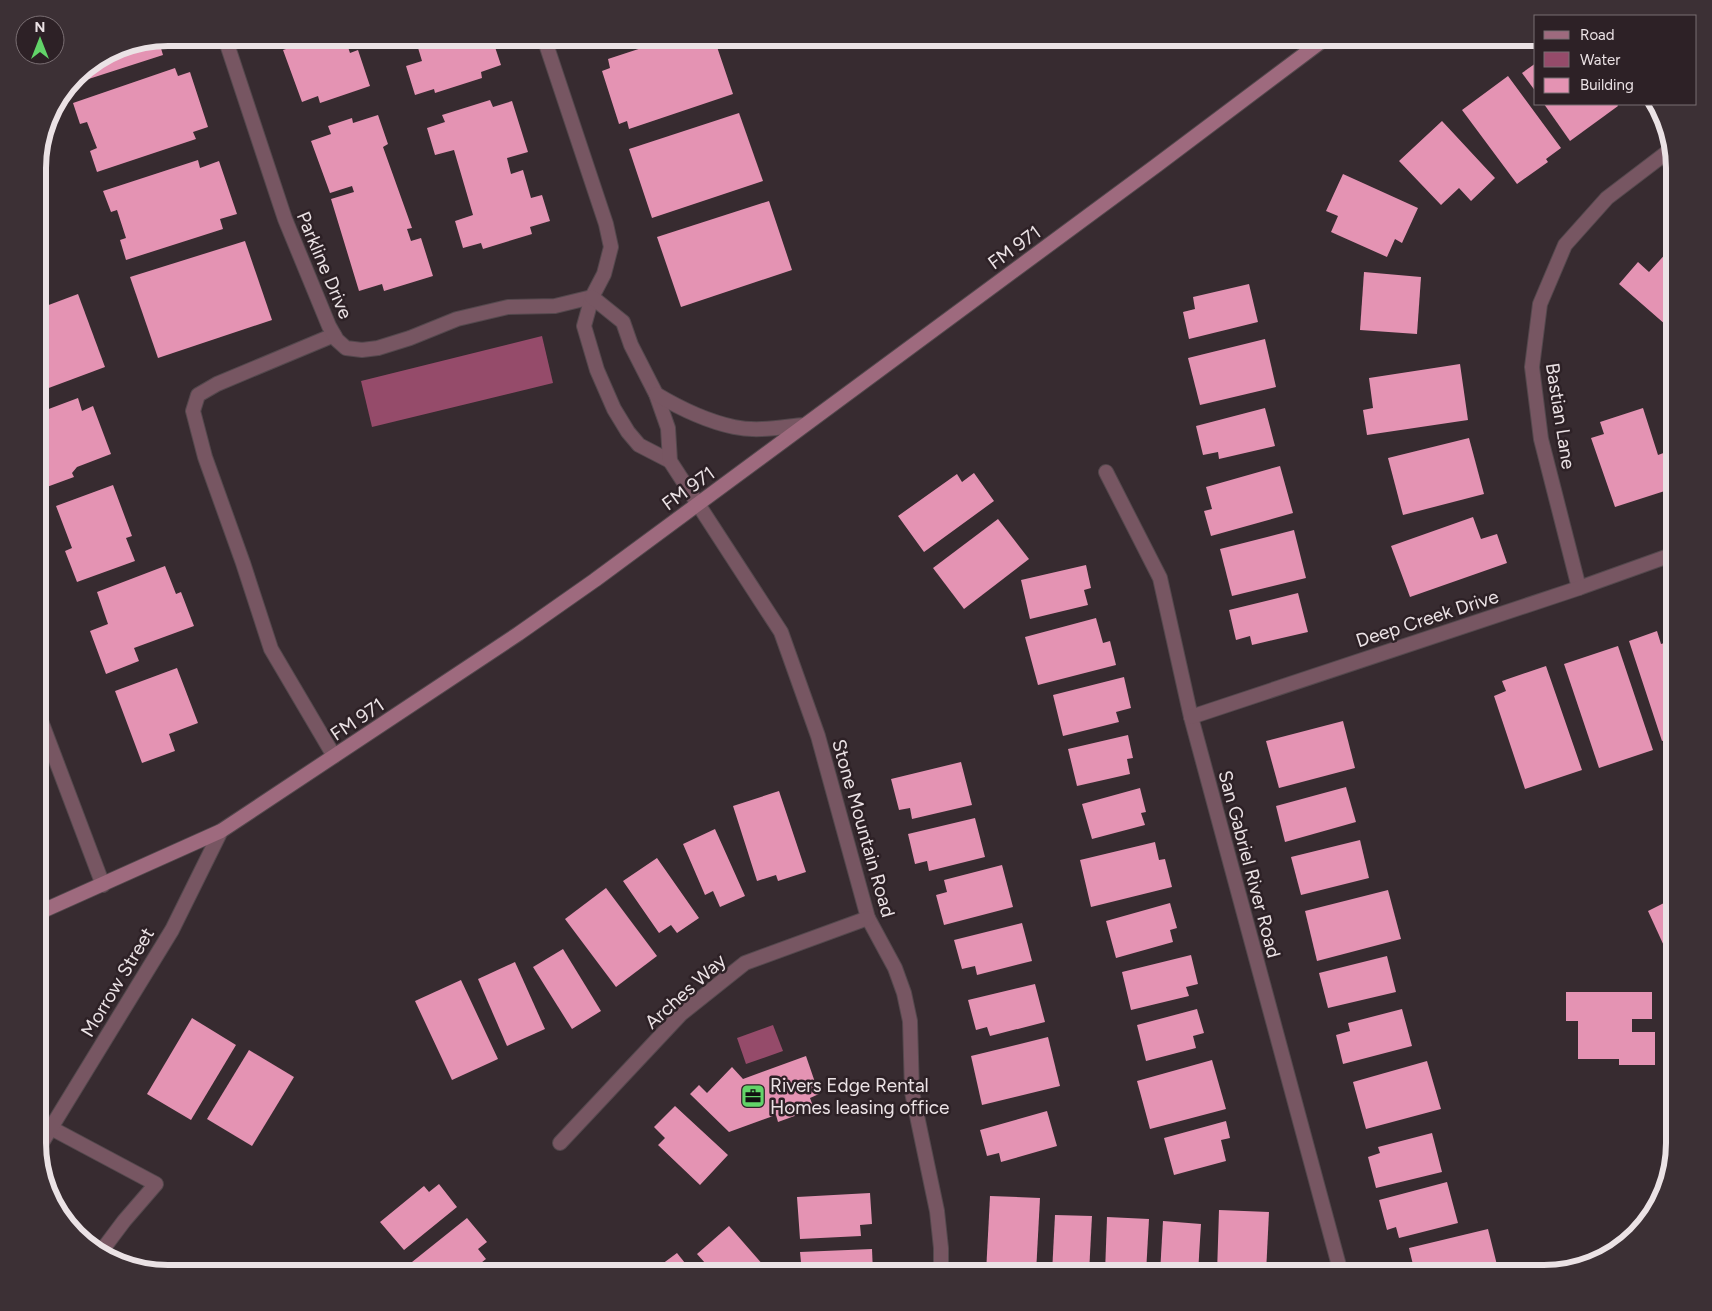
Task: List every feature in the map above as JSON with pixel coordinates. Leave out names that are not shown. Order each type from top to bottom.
[{"type":"main road","name":"FM 971","points":[[47,909],[221,831],[518,634],[698,504],[1165,160],[1315,46]]},
{"type":"street","name":"Parkline Drive","points":[[228,46],[285,219],[329,326],[334,335],[346,348],[362,350],[378,348],[410,338],[457,318],[508,307],[555,306],[592,297]]},
{"type":"street","points":[[547,46],[606,224],[611,247],[604,274],[592,297],[584,326],[597,370],[614,409],[639,446],[670,461]]},
{"type":"street","name":"Bastian Lane","points":[[1579,588],[1540,430],[1532,367],[1540,304],[1565,245],[1607,198],[1665,154]]},
{"type":"street","points":[[592,297],[623,322],[631,345],[656,394],[668,428],[670,461],[698,504]]},
{"type":"street","points":[[334,335],[217,384],[198,395],[192,411],[205,457],[271,649],[334,756]]},
{"type":"street","points":[[656,394],[697,416],[735,428],[762,429],[804,425]]},
{"type":"street","name":"San Gabriel River Road","points":[[1106,472],[1160,578],[1191,717],[1339,1265]]},
{"type":"street","name":"Stone Mountain Road","points":[[698,504],[781,632],[818,736],[868,918],[895,968],[904,993],[910,1021],[912,1092],[937,1211],[941,1265]]},
{"type":"street","name":"Deep Creek Drive","points":[[1191,717],[1579,588],[1666,557]]},
{"type":"street","points":[[47,737],[103,885]]},
{"type":"street","name":"Morrow Street","points":[[47,1134],[172,930],[221,831]]},
{"type":"street","name":"Arches Way","points":[[560,1143],[681,1014],[745,963],[868,918]]},
{"type":"street","points":[[51,1128],[156,1184],[105,1247]]},
{"type":"water","points":[[542,336],[553,383],[372,427],[361,381]]},
{"type":"water","points":[[773,1025],[783,1051],[746,1064],[737,1038]]},
{"type":"building","points":[[160,46],[163,55],[83,81],[100,67],[137,50]]},
{"type":"building","points":[[295,46],[348,46],[350,53],[358,50],[370,86],[320,103],[318,96],[302,102],[283,50]]},
{"type":"building","points":[[417,46],[495,46],[501,65],[481,72],[482,78],[435,93],[434,89],[415,95],[406,66],[422,61]]},
{"type":"building","points":[[648,46],[717,46],[733,94],[629,129],[627,121],[619,124],[602,71],[610,68],[608,59]]},
{"type":"building","points":[[1534,64],[1534,89],[1522,73]]},
{"type":"building","points":[[175,68],[178,76],[190,72],[208,127],[193,132],[196,139],[97,172],[90,151],[97,148],[87,122],[80,124],[73,103]]},
{"type":"building","points":[[1508,76],[1561,148],[1546,159],[1548,162],[1517,184],[1462,110]]},
{"type":"building","points":[[490,100],[493,107],[512,101],[528,152],[507,158],[511,174],[523,170],[531,198],[542,195],[550,221],[530,227],[532,234],[483,249],[481,243],[463,248],[455,221],[473,215],[454,150],[435,155],[427,128],[445,122],[442,115]]},
{"type":"building","points":[[1545,105],[1618,105],[1618,106],[1570,141]]},
{"type":"building","points":[[739,113],[763,181],[652,218],[629,149]]},
{"type":"building","points":[[378,115],[388,144],[383,147],[412,228],[407,229],[411,241],[421,238],[433,276],[384,291],[382,284],[359,291],[331,199],[354,192],[352,186],[330,193],[311,141],[331,134],[328,126],[352,118],[353,123]]},
{"type":"building","points":[[1442,121],[1495,178],[1471,201],[1459,188],[1441,205],[1399,161]]},
{"type":"building","points":[[198,160],[200,168],[219,161],[237,214],[220,219],[223,229],[126,260],[120,240],[126,238],[117,210],[111,212],[103,191]]},
{"type":"building","points":[[1343,174],[1418,208],[1402,243],[1395,239],[1387,257],[1331,232],[1338,216],[1326,211]]},
{"type":"building","points":[[769,201],[792,270],[681,307],[657,237]]},
{"type":"building","points":[[245,241],[272,320],[158,358],[130,277]]},
{"type":"building","points":[[1666,253],[1666,325],[1619,284],[1638,262],[1649,272]]},
{"type":"building","points":[[1364,272],[1421,277],[1417,334],[1360,330]]},
{"type":"building","points":[[1249,284],[1258,322],[1189,339],[1183,312],[1195,309],[1193,297]]},
{"type":"building","points":[[78,294],[105,367],[47,389],[47,306]]},
{"type":"building","points":[[1265,339],[1276,387],[1200,405],[1188,358]]},
{"type":"building","points":[[1460,364],[1468,420],[1367,435],[1363,410],[1373,408],[1369,378]]},
{"type":"building","points":[[78,398],[82,411],[93,406],[111,454],[77,467],[72,473],[74,477],[47,487],[47,410]]},
{"type":"building","points":[[1265,408],[1275,446],[1219,459],[1218,452],[1203,455],[1196,426]]},
{"type":"building","points":[[1643,408],[1658,455],[1666,452],[1666,491],[1615,507],[1591,438],[1604,434],[1600,422]]},
{"type":"building","points":[[1469,438],[1484,494],[1403,515],[1388,458]]},
{"type":"building","points":[[1280,466],[1293,513],[1211,536],[1204,511],[1212,509],[1206,487]]},
{"type":"building","points":[[974,473],[994,501],[924,552],[898,516],[957,474],[962,482]]},
{"type":"building","points":[[113,485],[132,536],[126,538],[135,561],[77,582],[65,551],[72,548],[56,506]]},
{"type":"building","points":[[1473,517],[1481,539],[1497,534],[1507,563],[1410,597],[1391,546]]},
{"type":"building","points":[[998,519],[1029,559],[964,609],[933,568]]},
{"type":"building","points":[[1294,530],[1306,578],[1232,596],[1220,549]]},
{"type":"building","points":[[1086,565],[1091,588],[1084,590],[1088,605],[1030,619],[1021,580]]},
{"type":"building","points":[[165,566],[176,594],[181,592],[194,626],[134,648],[139,661],[106,674],[90,631],[108,624],[97,592]]},
{"type":"building","points":[[1298,593],[1308,632],[1252,645],[1250,636],[1236,640],[1229,610]]},
{"type":"building","points":[[1096,618],[1103,643],[1110,641],[1116,665],[1038,685],[1025,637]]},
{"type":"building","points":[[1657,631],[1661,644],[1666,642],[1666,740],[1662,741],[1629,641]]},
{"type":"building","points":[[1618,646],[1653,750],[1599,768],[1564,664]]},
{"type":"building","points":[[1546,666],[1582,770],[1525,789],[1494,696],[1506,691],[1502,681]]},
{"type":"building","points":[[177,668],[198,723],[169,734],[175,751],[142,763],[115,691]]},
{"type":"building","points":[[1124,677],[1131,708],[1116,712],[1119,722],[1063,736],[1053,695]]},
{"type":"building","points":[[1343,721],[1355,768],[1279,788],[1266,741]]},
{"type":"building","points":[[1128,735],[1133,758],[1127,759],[1130,774],[1077,786],[1068,749]]},
{"type":"building","points":[[961,762],[972,805],[912,819],[910,808],[899,810],[891,779]]},
{"type":"building","points":[[1346,787],[1356,822],[1285,842],[1276,806]]},
{"type":"building","points":[[1140,788],[1146,812],[1141,813],[1145,825],[1092,839],[1082,804]]},
{"type":"building","points":[[779,791],[806,872],[778,881],[776,875],[757,881],[733,806]]},
{"type":"building","points":[[975,818],[985,857],[929,871],[927,861],[915,864],[908,834]]},
{"type":"building","points":[[715,829],[745,896],[720,907],[713,891],[705,895],[683,844]]},
{"type":"building","points":[[1360,840],[1369,878],[1301,895],[1291,857]]},
{"type":"building","points":[[1155,842],[1159,860],[1165,859],[1172,887],[1091,907],[1080,860]]},
{"type":"building","points":[[657,858],[699,918],[677,933],[671,925],[659,933],[623,881]]},
{"type":"building","points":[[1002,865],[1013,907],[944,925],[936,895],[947,892],[944,880]]},
{"type":"building","points":[[606,888],[657,956],[616,987],[565,919]]},
{"type":"building","points":[[1388,890],[1401,939],[1317,961],[1305,911]]},
{"type":"building","points":[[1666,902],[1666,950],[1648,911]]},
{"type":"building","points":[[1170,903],[1177,928],[1170,930],[1173,942],[1116,958],[1106,921]]},
{"type":"building","points":[[1022,923],[1032,961],[977,975],[975,966],[962,969],[954,940]]},
{"type":"building","points":[[563,949],[601,1011],[572,1029],[533,967]]},
{"type":"building","points":[[1191,955],[1198,984],[1186,987],[1189,996],[1131,1010],[1122,972]]},
{"type":"building","points":[[1387,956],[1396,992],[1328,1008],[1319,973]]},
{"type":"building","points":[[515,962],[545,1029],[507,1046],[478,979]]},
{"type":"building","points":[[461,980],[498,1059],[452,1080],[415,1001]]},
{"type":"building","points":[[1035,984],[1045,1022],[990,1036],[987,1027],[976,1030],[968,1000]]},
{"type":"building","points":[[1566,992],[1652,992],[1652,1019],[1632,1019],[1632,1032],[1655,1032],[1655,1065],[1619,1065],[1619,1059],[1578,1059],[1578,1021],[1566,1021]]},
{"type":"building","points":[[1197,1009],[1204,1033],[1193,1036],[1196,1048],[1146,1061],[1137,1025]]},
{"type":"building","points":[[1402,1009],[1412,1046],[1343,1064],[1336,1035],[1350,1031],[1348,1023]]},
{"type":"building","points":[[192,1018],[236,1045],[191,1120],[147,1094]]},
{"type":"building","points":[[1048,1037],[1060,1086],[982,1105],[971,1056]]},
{"type":"building","points":[[249,1050],[294,1077],[252,1146],[207,1119]]},
{"type":"building","name":"Rivers Edge Rental Homes leasing office","points":[[806,1056],[819,1094],[810,1098],[814,1109],[778,1122],[776,1115],[729,1132],[690,1094],[699,1085],[707,1093],[732,1067],[743,1079]]},
{"type":"building","points":[[1212,1060],[1226,1109],[1150,1129],[1137,1081]]},
{"type":"building","points":[[1427,1061],[1441,1109],[1366,1129],[1353,1082]]},
{"type":"building","points":[[675,1106],[728,1155],[700,1185],[658,1145],[665,1138],[654,1127]]},
{"type":"building","points":[[1047,1111],[1057,1146],[1001,1162],[999,1153],[987,1156],[980,1130]]},
{"type":"building","points":[[1226,1121],[1230,1138],[1221,1140],[1226,1161],[1174,1175],[1164,1138]]},
{"type":"building","points":[[1432,1133],[1442,1172],[1376,1188],[1368,1157],[1380,1153],[1378,1147]]},
{"type":"building","points":[[1447,1182],[1458,1223],[1399,1238],[1396,1227],[1387,1230],[1379,1200]]},
{"type":"building","points":[[439,1184],[457,1207],[404,1250],[380,1222],[424,1186],[429,1192]]},
{"type":"building","points":[[870,1193],[872,1224],[860,1225],[861,1236],[800,1239],[797,1197]]},
{"type":"building","points":[[990,1196],[1040,1198],[1036,1265],[986,1265]]},
{"type":"building","points":[[1219,1210],[1269,1212],[1266,1265],[1217,1265]]},
{"type":"building","points":[[1055,1215],[1092,1216],[1089,1265],[1052,1265]]},
{"type":"building","points":[[1107,1217],[1149,1219],[1146,1265],[1105,1265]]},
{"type":"building","points":[[467,1218],[487,1242],[478,1249],[486,1259],[478,1265],[414,1265],[412,1262]]},
{"type":"building","points":[[1163,1221],[1201,1224],[1198,1265],[1160,1265]]},
{"type":"building","points":[[729,1226],[763,1265],[707,1265],[697,1254]]},
{"type":"building","points":[[1488,1229],[1497,1265],[1413,1265],[1409,1248]]},
{"type":"building","points":[[872,1249],[873,1265],[801,1265],[800,1252]]},
{"type":"building","points":[[677,1253],[687,1265],[661,1265]]},
{"type":"place","name":"Rivers Edge Rental Homes leasing office","points":[[753,1096]]}]
